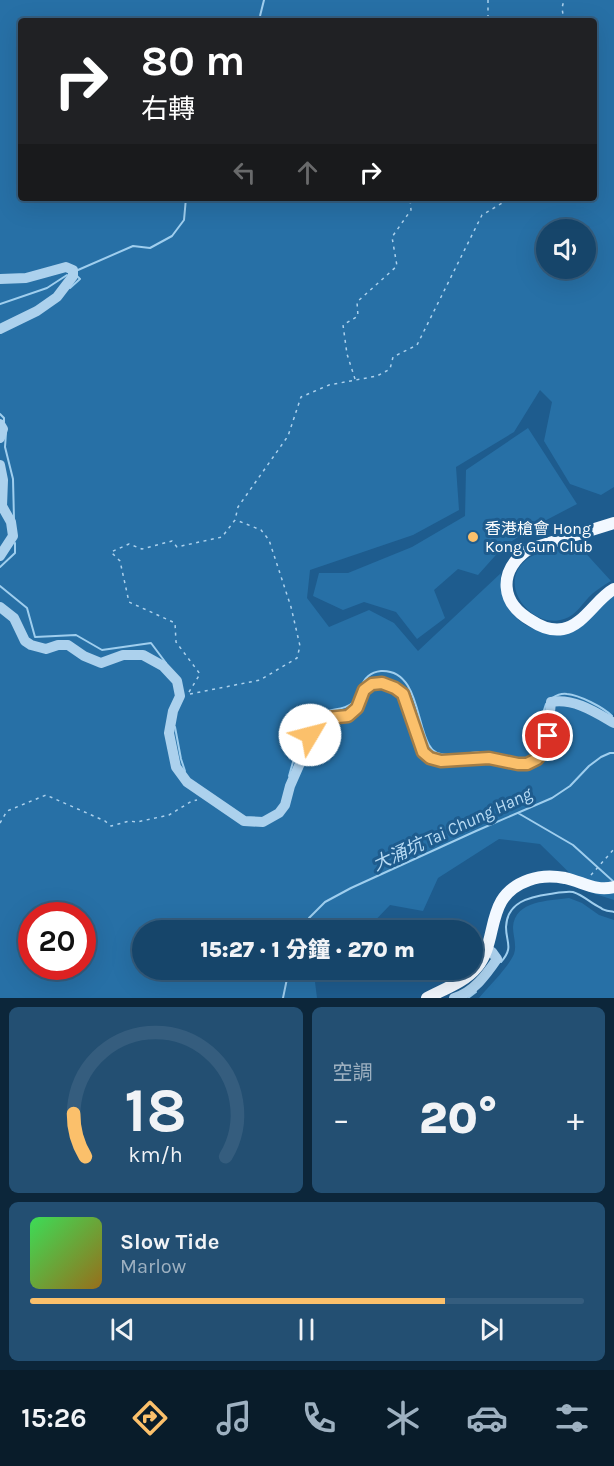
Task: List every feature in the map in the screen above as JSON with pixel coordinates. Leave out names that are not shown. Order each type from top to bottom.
[{"type":"main road","points":[[614,523],[527,550],[511,565],[506,584],[512,604],[518,611],[536,624],[552,629],[574,624],[601,597],[614,588]]},
{"type":"main road","points":[[427,998],[459,982],[474,971],[486,949],[495,913],[504,897],[514,888],[527,881],[550,876],[609,888],[614,886]]},
{"type":"lane","points":[[0,279],[26,278],[66,267],[73,273],[57,297],[37,311],[0,329]]},
{"type":"lane","points":[[0,424],[3,429],[0,438]]},
{"type":"lane","points":[[0,465],[3,480],[2,506],[11,522],[13,536],[0,556]]},
{"type":"lane","points":[[0,607],[14,618],[25,641],[31,645],[46,649],[68,645],[84,656],[101,663],[123,655],[143,655],[163,666],[177,681],[180,696],[173,711],[169,733],[176,766],[187,782],[244,821],[263,822],[279,813],[285,806],[290,786],[316,724],[327,718],[348,716],[357,708],[364,690],[372,684],[382,683],[403,694],[423,752],[430,758],[441,761],[489,758],[527,764],[537,759],[543,752],[552,719],[551,702],[569,702],[602,715],[614,723]]},
{"type":"lane","points":[[454,998],[461,996],[485,976],[496,959],[492,952],[486,949]]},
{"type":"path","points":[[488,0],[488,18]]},
{"type":"path","points":[[563,18],[561,8],[564,0]]},
{"type":"path","points":[[356,380],[347,354],[343,325],[358,316],[357,302],[397,266],[392,237],[411,210],[410,201]]},
{"type":"path","points":[[235,520],[261,530],[269,540],[291,607],[300,646],[297,658],[260,680],[188,694],[200,674],[176,642],[175,623],[129,602],[120,561],[111,552],[129,544],[142,549],[172,541],[177,547],[222,537],[235,520],[238,507],[288,436],[301,397],[329,385],[377,376],[390,369],[393,357],[417,345],[482,215],[505,201]]},
{"type":"path","points":[[0,823],[7,810],[46,795],[105,820],[111,826],[169,815],[192,801],[211,798]]},
{"type":"path","points":[[591,884],[614,849]]},
{"type":"shaded area","points":[[0,0],[614,0],[614,487],[601,495],[570,484],[544,441],[552,402],[540,390],[514,432],[456,467],[459,510],[413,535],[310,570],[307,598],[329,627],[369,610],[394,623],[418,651],[501,573],[501,587],[509,609],[525,624],[547,633],[560,635],[614,596],[614,712],[611,720],[614,722],[614,900],[589,892],[540,844],[499,839],[438,878],[423,911],[390,905],[376,920],[132,920],[132,980],[317,980],[315,982],[317,998],[0,998]]},
{"type":"shaded area","name":"香港槍會 Hong Kong Gun Club","points":[[528,428],[577,504],[533,527],[503,547],[478,575],[458,569],[434,590],[445,618],[417,639],[396,612],[364,602],[343,610],[313,596],[319,573],[348,573],[412,547],[465,516],[466,470]]},
{"type":"shaded area","points":[[567,546],[580,547],[611,581],[592,594],[569,617],[553,621],[541,618],[523,604],[517,594],[515,583],[517,572],[528,558]]},
{"type":"shaded area","points":[[569,898],[582,903],[599,915],[614,920],[614,998],[479,998],[503,971],[514,954],[513,927],[515,918],[520,912],[526,907],[543,901]]},
{"type":"waterway","points":[[259,18],[264,0]]},
{"type":"waterway","points":[[78,270],[133,246],[150,248],[172,236],[184,220],[186,201]]},
{"type":"waterway","points":[[0,304],[47,288],[67,275]]},
{"type":"waterway","points":[[70,288],[80,279],[77,276]]},
{"type":"waterway","points":[[0,414],[4,422]]},
{"type":"waterway","points":[[6,433],[5,447],[13,479],[14,519]]},
{"type":"waterway","points":[[0,567],[15,553],[15,543]]},
{"type":"waterway","points":[[0,586],[27,608],[35,637],[76,635],[102,650],[151,643],[166,663]]},
{"type":"waterway","points":[[361,688],[366,678],[381,671],[393,673],[402,679],[414,699],[429,745],[437,753],[448,755]]},
{"type":"waterway","points":[[552,698],[563,694],[572,695],[597,705],[612,716]]},
{"type":"waterway","points":[[313,721],[323,713],[350,705],[355,701]]},
{"type":"waterway","points":[[543,733],[542,716],[546,704]]},
{"type":"waterway","points":[[175,727],[185,771]]},
{"type":"waterway","points":[[289,776],[301,745]]},
{"type":"waterway","points":[[454,755],[490,753]]},
{"type":"waterway","name":"大涌坑 Tai Chung Hang","points":[[308,920],[325,902],[351,888],[552,798],[570,786],[601,757],[614,753]]},
{"type":"waterway","points":[[518,813],[573,845],[614,882]]},
{"type":"waterway","points":[[501,962],[508,949],[507,919],[510,912],[520,902],[542,895],[573,892],[604,910],[614,912]]},
{"type":"waterway","name":"大涌坑 Tai Chung Hang","points":[[283,998],[287,980]]},
{"type":"waterway","points":[[468,998],[476,992]]},
{"type":"place","name":"香港槍會 Hong Kong Gun Club","points":[[473,537]]},
{"type":"route","points":[[310,735],[316,724],[327,718],[348,716],[357,708],[364,690],[372,684],[382,683],[403,694],[423,752],[430,758],[441,761],[489,758],[527,764],[537,759],[543,752],[548,736]]}]
